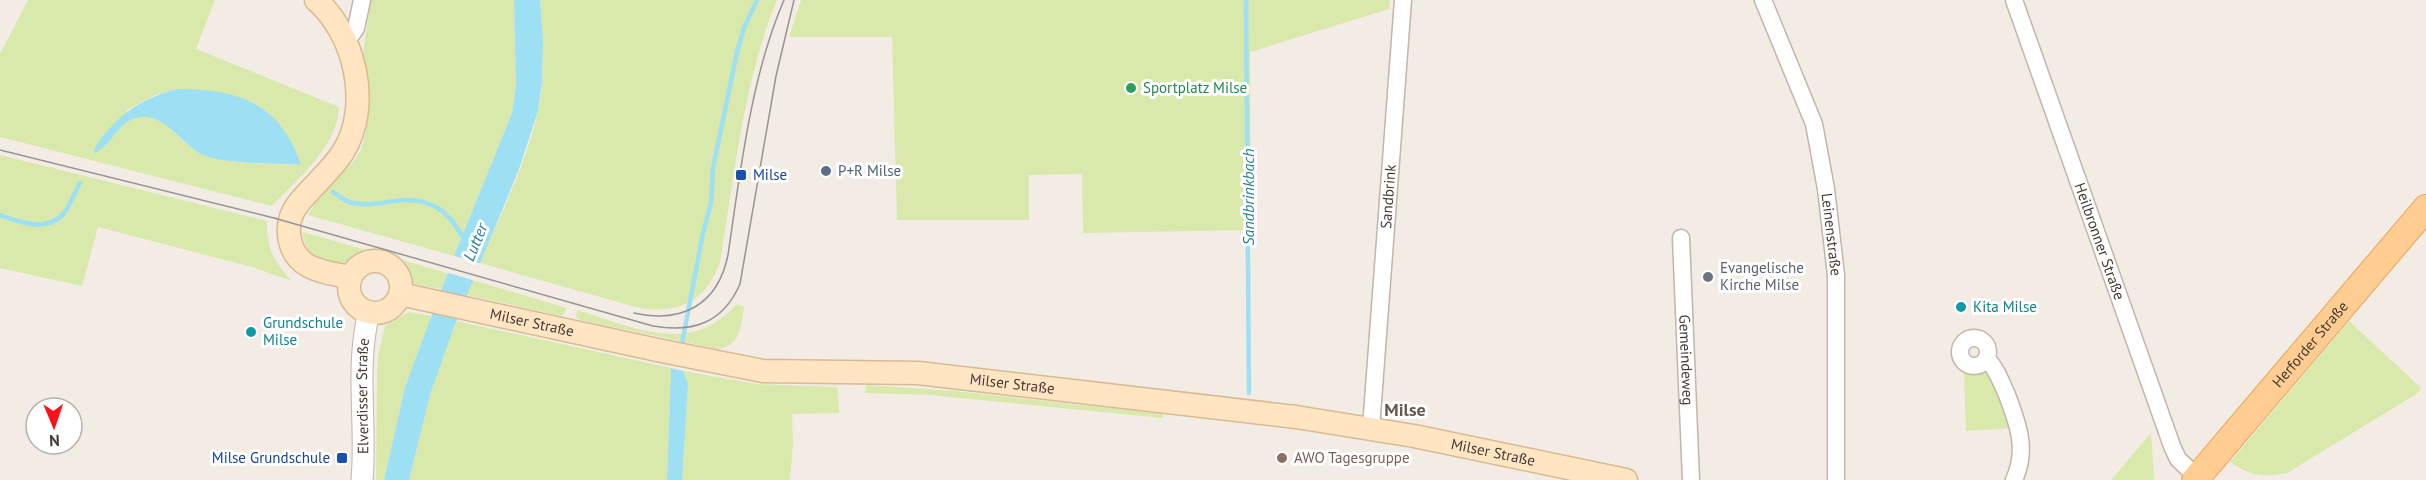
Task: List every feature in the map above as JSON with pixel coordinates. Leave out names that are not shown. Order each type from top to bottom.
[{"type":"main road","points":[[316,0],[336,22],[346,41],[356,82],[357,109],[353,128],[343,152],[298,205],[289,228],[291,245],[304,264],[316,270],[350,277]]},
{"type":"main road","name":"Herforder Straße","points":[[2196,479],[2426,208]]},
{"type":"main road","points":[[368,261],[387,264],[395,270],[409,296],[391,307],[378,312],[369,312],[359,308],[354,302],[348,289],[350,277],[354,269],[368,261]]},
{"type":"main road","name":"Milser Straße","points":[[409,296],[763,371],[891,371],[1122,395],[1371,428],[1626,480]]},
{"type":"street","points":[[346,41],[356,27],[362,0]]},
{"type":"street","name":"Sandbrink","points":[[1371,428],[1403,0]]},
{"type":"street","name":"Leinenstraße","points":[[1763,0],[1814,124],[1824,179],[1836,275],[1836,480]]},
{"type":"street","name":"Heilbronner Straße","points":[[2014,0],[2172,446],[2178,459],[2196,479]]},
{"type":"street","name":"Gemeindeweg","points":[[1681,238],[1691,480]]},
{"type":"street","name":"Elverdisser Straße","points":[[363,480],[362,354],[369,312]]},
{"type":"street","points":[[1987,358],[1997,372],[2021,434],[2022,451],[2014,480]]},
{"type":"green space","points":[[28,0],[215,0],[196,49],[339,107],[337,122],[324,149],[272,206],[0,137],[0,54]],"holes":[[[177,89],[225,94],[252,102],[275,121],[296,153],[300,165],[251,163],[213,158],[195,150],[160,122],[144,116],[134,118],[119,128],[127,110],[155,95]]]},
{"type":"green space","points":[[371,0],[514,0],[516,87],[512,113],[454,256],[308,215],[317,200],[354,161],[361,150],[366,132],[368,88],[362,60]]},
{"type":"green space","points":[[540,0],[777,0],[765,31],[748,96],[720,262],[714,276],[699,296],[679,307],[639,308],[480,263],[520,169],[538,111],[543,70]]},
{"type":"green space","points":[[801,0],[1390,0],[1389,9],[1250,52],[1251,230],[1083,233],[1082,174],[1029,175],[1029,220],[897,220],[892,37],[789,37]]},
{"type":"green space","points":[[0,155],[267,221],[272,254],[280,268],[292,281],[252,267],[98,227],[82,286],[0,268]]},
{"type":"green space","points":[[303,232],[447,273],[442,289],[418,285],[410,281],[404,276],[396,262],[385,256],[375,255],[342,264],[318,258],[307,247]]},
{"type":"green space","points":[[473,280],[567,308],[562,316],[467,295]]},
{"type":"green space","points":[[737,304],[744,307],[736,339],[726,347],[718,349],[580,320],[576,316],[577,310],[640,330],[681,334],[700,330],[719,320]]},
{"type":"green space","points":[[409,312],[432,316],[405,387],[384,480],[376,480],[378,355],[385,326]]},
{"type":"green space","points":[[456,321],[671,368],[667,480],[409,480],[430,395]]},
{"type":"green space","points":[[2349,321],[2421,388],[2418,393],[2287,473],[2257,475],[2230,462]]},
{"type":"green space","points":[[683,371],[756,384],[836,387],[839,413],[792,414],[793,444],[790,480],[682,480],[688,384]]},
{"type":"green space","points":[[1990,373],[2014,428],[1966,431],[1964,374]]},
{"type":"green space","points":[[866,385],[956,391],[1163,414],[1163,418],[930,395],[865,393]]},
{"type":"green space","points":[[2151,433],[2154,480],[2111,480]]},
{"type":"water","name":"Lutter","points":[[514,0],[540,0],[543,42],[542,82],[538,111],[519,169],[454,327],[430,395],[409,480],[384,480],[405,387],[454,256],[512,113],[516,87]]},
{"type":"water","points":[[177,89],[219,92],[238,96],[254,103],[269,113],[281,127],[292,144],[301,165],[234,162],[209,157],[199,153],[165,124],[149,117],[133,119],[126,123],[107,144],[95,153],[94,149],[102,137],[130,110],[151,98]]},
{"type":"water","points":[[671,368],[683,371],[688,384],[682,480],[667,480]]},
{"type":"pier","points":[[451,255],[483,264],[476,281],[445,272]]},
{"type":"waterway","points":[[681,349],[711,203],[713,168],[737,52],[744,28],[757,0]]},
{"type":"waterway","name":"Sandbrinkbach","points":[[1246,0],[1249,393]]},
{"type":"waterway","points":[[0,215],[33,224],[50,223],[64,213],[80,183]]},
{"type":"waterway","name":"Lutter","points":[[333,192],[348,201],[359,204],[404,200],[425,202],[448,216],[465,241]]},
{"type":"tram line","points":[[634,313],[652,316],[683,312],[707,298],[723,272],[728,255],[742,158],[755,92],[763,60],[784,0]]},
{"type":"tram line","points":[[0,150],[274,218],[653,326],[668,328],[694,326],[716,316],[725,308],[740,284],[776,76],[794,0]]},
{"type":"place","name":"Sportplatz Milse","points":[[1131,88]]},
{"type":"place","name":"P+R Milse","points":[[826,171]]},
{"type":"place","name":"Milse","points":[[741,175]]},
{"type":"place","name":"Evangelische Kirche Milse","points":[[1708,277]]},
{"type":"place","name":"Kita Milse","points":[[1961,307]]},
{"type":"place","name":"Grundschule Milse","points":[[251,332]]},
{"type":"place","name":"Milse Grundschule","points":[[342,458]]},
{"type":"place","name":"AWO Tagesgruppe","points":[[1282,458]]},
{"type":"district","name":"Milse","points":[[1405,410]]}]
